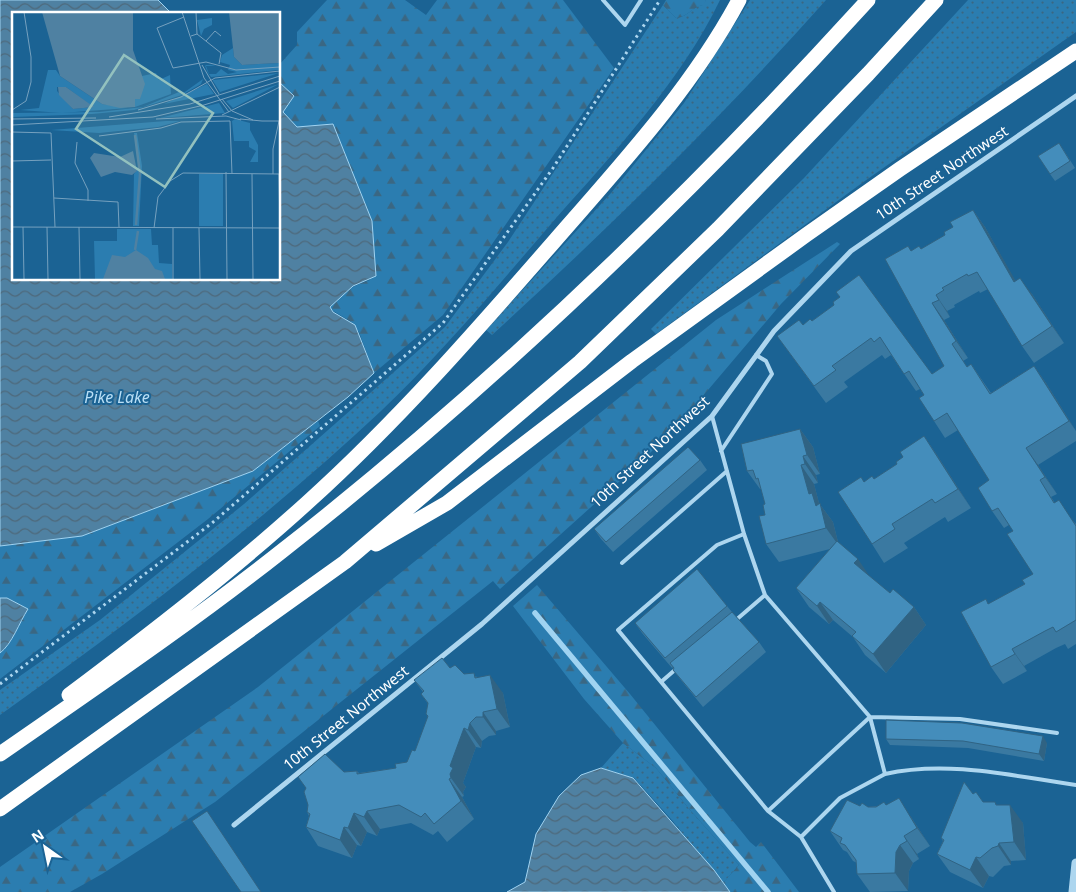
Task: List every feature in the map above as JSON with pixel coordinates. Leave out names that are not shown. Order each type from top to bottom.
[{"type":"highway","points":[[0,747],[219,579],[310,500],[378,435],[523,278],[643,138],[716,38],[739,0]]},
{"type":"highway","points":[[0,754],[121,671],[254,573],[460,403],[544,327],[681,196],[868,0]]},
{"type":"highway","points":[[0,809],[345,562],[580,362],[718,230],[868,74],[936,0]]},
{"type":"highway","points":[[345,562],[447,503],[632,361],[806,235],[1076,51]]},
{"type":"street","name":"10th Street Northwest","points":[[234,825],[482,624],[712,416],[774,332],[851,250],[1076,96]]},
{"type":"street","points":[[1073,892],[1076,863]]},
{"type":"lane","points":[[603,0],[625,25],[641,0]]},
{"type":"lane","points":[[721,451],[772,374],[766,361],[756,355]]},
{"type":"lane","points":[[712,416],[744,534],[765,595],[870,717],[885,774]]},
{"type":"lane","points":[[622,563],[728,471]]},
{"type":"lane","points":[[744,534],[717,545],[618,630],[768,811],[801,836],[834,892]]},
{"type":"lane","points":[[728,626],[765,595]]},
{"type":"lane","points":[[661,682],[683,664]]},
{"type":"lane","points":[[768,811],[870,717],[960,719],[1057,733]]},
{"type":"lane","points":[[801,836],[840,798],[885,774],[905,770],[967,769],[1076,786]]},
{"type":"path","points":[[0,684],[212,523],[443,323],[553,168],[660,0]]},
{"type":"green space","points":[[327,0],[405,0],[426,15],[437,0],[563,0],[614,68],[443,315],[374,373],[359,332],[350,321],[330,309],[332,303],[341,294],[352,287],[370,280],[297,128],[283,112],[294,96],[280,83],[280,64],[297,45],[297,32]]},
{"type":"green space","points":[[666,0],[706,0],[704,5],[697,7],[684,16],[676,18],[663,5]]},
{"type":"green space","points":[[706,0],[720,0],[687,58],[646,114],[427,365],[336,452],[243,531],[147,607],[0,715],[0,690],[100,620],[244,504],[445,327],[508,242],[663,5],[676,18],[684,16],[696,7],[703,5]]},
{"type":"green space","points":[[750,0],[826,0],[664,172],[492,335],[486,330],[611,193],[684,103]]},
{"type":"green space","points":[[968,0],[1076,0],[1076,32],[862,183],[656,334],[651,329],[804,178]]},
{"type":"green space","points":[[837,242],[840,244],[781,304],[680,423],[641,462],[500,589],[493,581],[215,802],[102,874],[70,892],[0,892],[0,867],[258,687],[716,320]]},
{"type":"green space","points":[[318,421],[320,426],[208,519],[0,679],[0,653],[12,639],[28,609],[7,598],[0,598],[0,546],[82,536],[253,471]]},
{"type":"green space","points":[[537,585],[630,694],[750,842],[756,847],[761,842],[799,892],[730,892],[723,883],[739,865],[656,768],[623,743],[584,699],[513,606]]},
{"type":"green space","points":[[623,743],[656,768],[739,865],[723,883],[671,819],[634,778],[601,768]]},
{"type":"water","name":"Pike Lake","points":[[0,0],[158,0],[170,12],[12,12],[12,280],[280,280],[280,83],[294,96],[283,112],[297,127],[333,124],[372,221],[376,276],[353,286],[330,307],[333,312],[355,325],[374,373],[348,397],[253,471],[82,536],[0,546]]},
{"type":"water","points":[[0,598],[7,598],[28,609],[12,639],[0,653]]},
{"type":"water","points":[[601,768],[633,778],[714,870],[730,892],[507,892],[525,882],[536,834],[559,796],[581,775]]},
{"type":"building","points":[[1059,143],[1070,161],[1050,174],[1038,156]]},
{"type":"building","points":[[973,210],[1014,282],[1020,278],[1052,326],[1022,346],[977,272],[968,276],[967,274],[942,288],[944,290],[936,295],[939,300],[932,303],[956,341],[952,344],[967,367],[971,364],[990,394],[1034,366],[1069,421],[1026,448],[1045,477],[1040,480],[1054,503],[1059,500],[1076,526],[1076,620],[1056,632],[1053,627],[1012,649],[1015,654],[991,667],[961,612],[986,599],[988,604],[1025,584],[1022,580],[1033,574],[1007,534],[1013,531],[998,508],[992,511],[978,488],[989,480],[947,413],[934,421],[919,398],[924,395],[909,371],[904,374],[880,337],[874,342],[871,338],[832,366],[836,370],[814,386],[777,336],[799,320],[803,325],[810,319],[812,321],[834,305],[833,302],[840,297],[836,292],[859,275],[932,374],[944,366],[885,259],[908,246],[911,251],[919,246],[921,249],[945,235],[944,232],[953,227],[950,222]]},
{"type":"building","points":[[800,429],[807,455],[803,456],[805,464],[801,465],[809,494],[812,493],[816,506],[820,503],[826,528],[766,544],[759,516],[765,515],[763,505],[765,504],[758,478],[756,479],[753,470],[747,471],[741,444]]},
{"type":"building","points":[[924,436],[958,489],[935,503],[932,499],[892,524],[895,529],[872,544],[838,492],[861,477],[864,482],[872,476],[874,479],[897,464],[896,462],[903,457],[900,452]]},
{"type":"building","points":[[688,447],[700,460],[606,542],[594,529]]},
{"type":"building","points":[[837,541],[858,559],[854,563],[861,569],[890,593],[893,589],[914,607],[873,654],[852,636],[856,632],[820,602],[817,606],[796,588]]},
{"type":"building","points":[[697,569],[727,606],[665,658],[635,623]]},
{"type":"building","points":[[732,612],[759,642],[696,697],[673,670],[674,668],[670,663]]},
{"type":"building","points":[[442,658],[450,668],[455,665],[464,674],[474,673],[475,678],[490,675],[497,709],[483,712],[483,717],[476,717],[470,723],[468,730],[464,728],[450,766],[453,768],[450,774],[451,778],[449,779],[461,801],[434,824],[425,813],[421,817],[399,805],[367,811],[364,817],[354,813],[348,828],[344,827],[340,840],[306,827],[310,814],[307,812],[308,805],[304,792],[306,788],[298,777],[325,754],[344,772],[357,771],[357,774],[396,768],[395,764],[407,762],[412,750],[415,751],[428,716],[426,714],[428,703],[421,694],[424,691],[414,680]]},
{"type":"building","points":[[886,720],[962,723],[1043,736],[1039,754],[963,741],[886,739]]},
{"type":"building","points":[[964,782],[973,794],[976,792],[983,802],[995,802],[996,805],[1010,805],[1014,842],[999,843],[998,846],[992,848],[980,858],[976,857],[970,870],[937,854],[944,840],[941,838]]},
{"type":"building","points":[[899,798],[917,828],[904,836],[907,841],[900,845],[896,852],[895,873],[857,874],[856,860],[845,845],[840,843],[842,838],[830,831],[847,800],[860,806],[862,803],[868,807],[876,807],[884,802],[886,805]]},
{"type":"building","points":[[207,811],[261,892],[241,892],[192,821]]},
{"type":"waterway","points":[[535,613],[768,892]]}]
